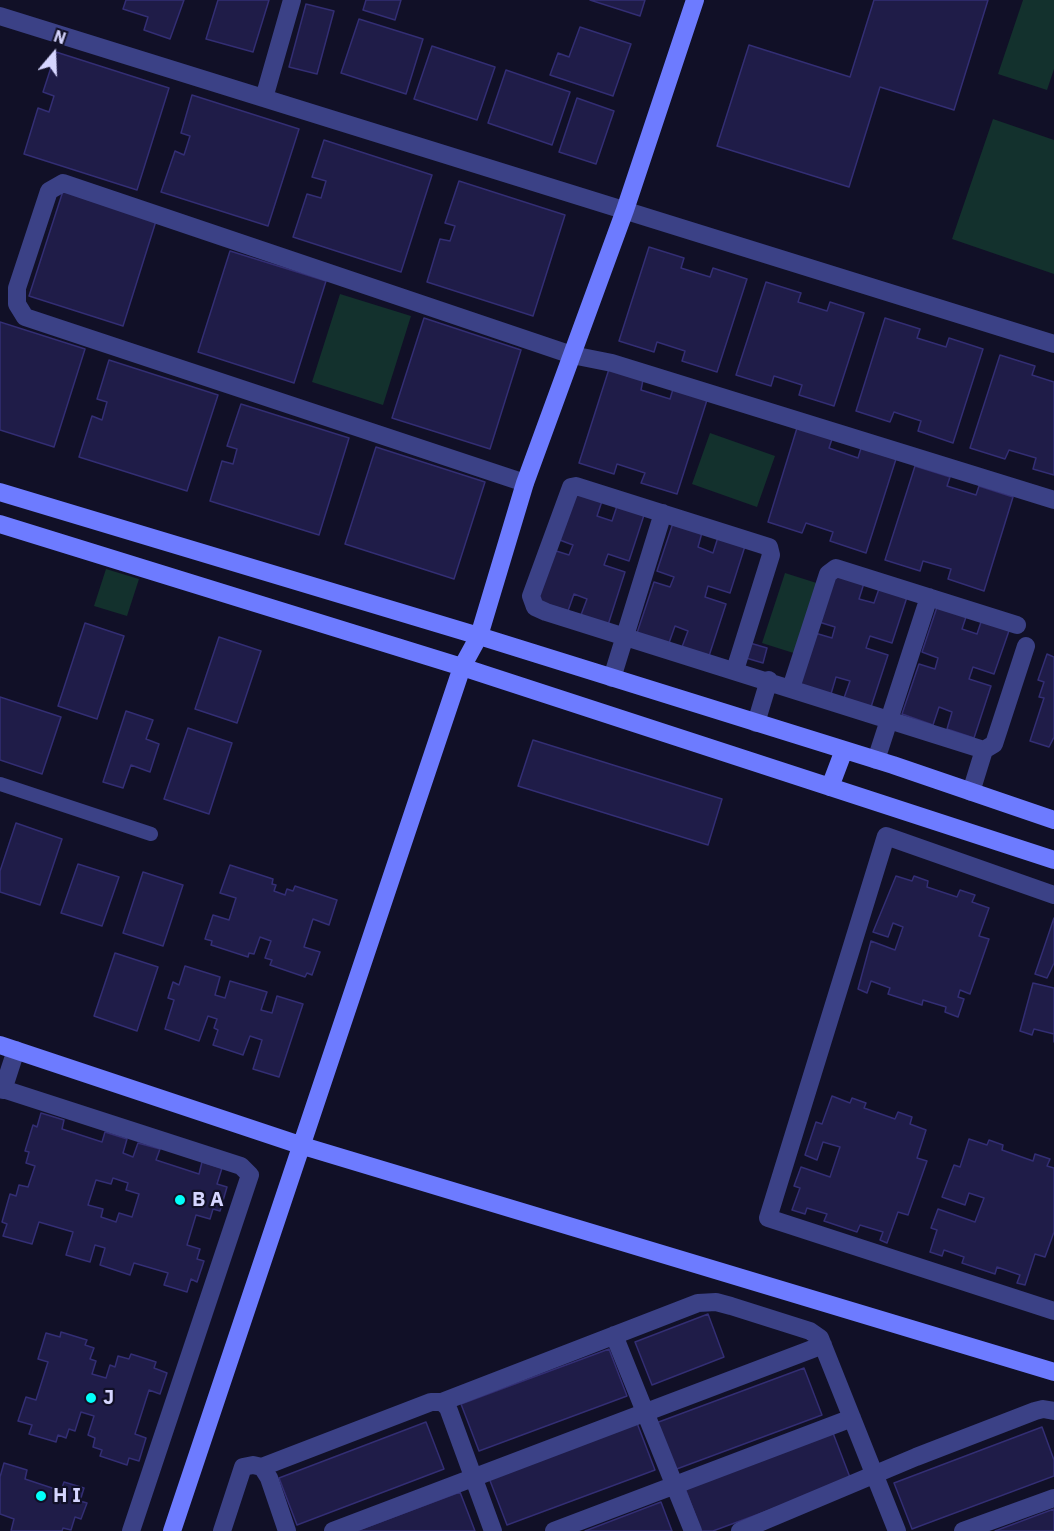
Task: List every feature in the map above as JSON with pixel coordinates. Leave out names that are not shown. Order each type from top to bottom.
[{"type":"street","points":[[264,98],[292,0]]},
{"type":"street","points":[[172,1531],[462,667],[478,636],[525,483],[626,210],[695,0]]},
{"type":"street","points":[[0,16],[1054,344]]},
{"type":"street","points":[[525,483],[25,317],[17,304],[17,288],[49,191],[63,183],[572,355],[612,363],[1054,500]]},
{"type":"street","points":[[735,670],[771,551],[765,545],[571,487],[531,596],[535,607],[984,750]]},
{"type":"street","points":[[0,492],[478,636],[876,760],[1054,820]]},
{"type":"street","points":[[612,678],[663,513]]},
{"type":"street","points":[[0,524],[462,667],[1054,860]]},
{"type":"street","points":[[791,688],[828,574],[832,570],[841,569],[1017,625]]},
{"type":"street","points":[[876,760],[929,597]]},
{"type":"street","points":[[971,792],[984,750],[994,744],[1026,646]]},
{"type":"street","points":[[756,723],[769,680]]},
{"type":"street","points":[[830,787],[844,750]]},
{"type":"street","points":[[1054,896],[886,836],[768,1218],[1054,1311]]},
{"type":"street","points":[[131,1531],[250,1175],[241,1166],[2,1089],[8,1047],[303,1146],[1054,1372]]},
{"type":"street","points":[[222,1531],[243,1467],[253,1465],[262,1467],[431,1402],[442,1402],[708,1301],[810,1331],[820,1338],[897,1531]]},
{"type":"street","points":[[614,1335],[693,1531]]},
{"type":"street","points":[[333,1531],[824,1345]]},
{"type":"street","points":[[442,1402],[448,1408],[493,1531]]},
{"type":"street","points":[[740,1531],[874,1474],[1035,1410],[1043,1408],[1054,1412]]},
{"type":"street","points":[[554,1531],[852,1418]]},
{"type":"street","points":[[262,1467],[269,1479],[287,1531]]},
{"type":"street","points":[[963,1531],[1054,1498]]},
{"type":"lane","points":[[0,784],[151,834]]},
{"type":"green space","points":[[1023,0],[1054,0],[1054,69],[1047,90],[998,74]]},
{"type":"green space","points":[[993,119],[1054,140],[1054,274],[952,239]]},
{"type":"green space","points":[[340,294],[411,316],[383,405],[312,382]]},
{"type":"green space","points":[[710,433],[775,456],[757,507],[692,484]]},
{"type":"green space","points":[[106,569],[139,579],[127,616],[94,606]]},
{"type":"green space","points":[[785,573],[826,586],[803,656],[762,643]]},
{"type":"building","points":[[126,0],[184,0],[170,39],[144,30],[148,17],[123,9]]},
{"type":"building","points":[[218,0],[269,0],[253,52],[206,39]]},
{"type":"building","points":[[366,0],[401,0],[395,20],[363,10]]},
{"type":"building","points":[[590,0],[645,0],[640,16]]},
{"type":"building","points":[[874,0],[988,0],[954,110],[880,87],[849,187],[717,146],[749,45],[850,77]]},
{"type":"building","points":[[306,4],[334,11],[317,74],[289,67]]},
{"type":"building","points":[[359,19],[423,39],[406,94],[341,73]]},
{"type":"building","points":[[580,27],[631,44],[613,96],[550,75],[558,53],[569,57]]},
{"type":"building","points":[[432,46],[495,67],[477,120],[414,99]]},
{"type":"building","points":[[56,52],[169,88],[137,190],[24,154],[38,108],[49,112],[54,96],[43,92]]},
{"type":"building","points":[[506,70],[570,92],[552,145],[488,123]]},
{"type":"building","points":[[192,95],[299,129],[268,226],[161,192],[175,151],[184,155],[190,136],[181,133]]},
{"type":"building","points":[[577,98],[614,111],[596,164],[559,152]]},
{"type":"building","points":[[324,140],[432,175],[401,272],[293,237],[307,194],[321,198],[326,181],[312,177]]},
{"type":"building","points":[[459,181],[565,215],[533,316],[427,282],[440,239],[450,241],[455,226],[445,223]]},
{"type":"building","points":[[63,191],[156,221],[123,326],[29,296]]},
{"type":"building","points":[[649,247],[684,258],[681,268],[710,277],[713,268],[747,279],[717,372],[682,361],[685,351],[657,342],[654,352],[619,341]]},
{"type":"building","points":[[230,251],[326,281],[294,383],[198,352]]},
{"type":"building","points":[[766,282],[801,293],[798,302],[827,311],[830,302],[864,313],[834,406],[799,395],[802,385],[774,376],[771,386],[736,375]]},
{"type":"building","points":[[424,318],[521,350],[490,449],[392,418]]},
{"type":"building","points":[[885,318],[920,329],[917,338],[946,347],[949,338],[983,349],[953,443],[918,431],[921,421],[894,412],[890,422],[856,411]]},
{"type":"building","points":[[0,322],[85,349],[54,447],[0,430]]},
{"type":"building","points":[[1000,355],[1035,366],[1032,375],[1054,382],[1054,475],[1033,469],[1036,458],[1009,450],[1005,459],[970,448]]},
{"type":"building","points":[[109,360],[218,395],[187,491],[79,457],[92,416],[102,420],[107,402],[97,399]]},
{"type":"building","points":[[609,369],[643,380],[641,390],[670,399],[673,389],[707,400],[677,494],[641,483],[645,473],[617,464],[614,474],[579,463]]},
{"type":"building","points":[[241,404],[349,438],[319,535],[210,501],[222,461],[233,464],[237,449],[227,446]]},
{"type":"building","points":[[797,428],[832,439],[829,448],[858,458],[861,448],[896,459],[866,553],[830,541],[833,532],[806,523],[802,533],[768,522]]},
{"type":"building","points":[[376,447],[485,482],[454,579],[345,544]]},
{"type":"building","points":[[915,466],[950,477],[947,486],[976,495],[979,486],[1013,497],[984,591],[948,579],[951,569],[923,561],[920,571],[885,560]]},
{"type":"building","points":[[574,488],[603,498],[597,516],[612,521],[618,503],[645,512],[629,561],[608,554],[604,565],[625,572],[608,625],[581,615],[587,599],[574,594],[568,611],[537,601],[553,550],[569,555],[573,545],[557,539]]},
{"type":"building","points":[[674,520],[703,529],[698,547],[713,553],[719,534],[746,543],[730,593],[708,586],[705,597],[726,604],[709,656],[682,647],[688,631],[675,626],[669,643],[637,633],[654,582],[670,587],[674,577],[657,571]]},
{"type":"building","points":[[836,571],[865,580],[859,599],[874,603],[880,586],[908,594],[892,643],[870,636],[866,648],[888,655],[871,707],[844,698],[850,681],[836,677],[831,694],[799,684],[815,633],[832,638],[835,627],[819,622]]},
{"type":"building","points":[[939,601],[968,611],[962,629],[977,634],[983,616],[1011,625],[994,674],[973,667],[969,679],[991,686],[974,738],[947,729],[952,712],[939,707],[933,725],[902,714],[919,664],[935,669],[938,658],[922,652]]},
{"type":"building","points":[[85,623],[124,636],[97,719],[58,706]]},
{"type":"building","points":[[219,637],[261,651],[237,723],[195,709]]},
{"type":"building","points":[[750,643],[767,648],[763,663],[746,658]]},
{"type":"building","points":[[1047,654],[1054,657],[1054,737],[1049,747],[1030,741],[1044,698],[1039,697],[1044,682],[1038,680]]},
{"type":"building","points":[[0,697],[61,717],[42,774],[0,760]]},
{"type":"building","points":[[126,711],[153,720],[146,739],[159,744],[150,772],[131,765],[123,788],[103,782]]},
{"type":"building","points":[[188,728],[232,743],[209,814],[164,799]]},
{"type":"building","points":[[533,740],[722,799],[708,845],[518,786]]},
{"type":"building","points":[[16,823],[62,839],[40,905],[0,892],[0,871]]},
{"type":"building","points":[[78,864],[119,877],[102,926],[61,913]]},
{"type":"building","points":[[230,865],[273,879],[272,884],[276,885],[274,891],[285,895],[287,889],[293,891],[295,886],[337,900],[329,925],[313,919],[304,947],[320,952],[312,975],[307,973],[305,977],[270,965],[272,960],[265,958],[271,941],[260,937],[254,954],[249,953],[248,957],[211,945],[212,941],[205,939],[213,915],[229,920],[236,898],[220,893]]},
{"type":"building","points":[[143,872],[183,885],[163,946],[123,933]]},
{"type":"building","points":[[896,876],[912,881],[914,876],[928,881],[927,887],[957,897],[960,890],[975,895],[972,902],[989,908],[979,936],[989,939],[970,994],[960,990],[958,997],[964,999],[958,1017],[945,1012],[946,1007],[923,1000],[922,1005],[888,994],[890,988],[871,981],[867,993],[858,989],[871,941],[895,950],[903,927],[893,923],[888,937],[873,932]]},
{"type":"building","points":[[1054,918],[1054,963],[1047,978],[1035,974]]},
{"type":"building","points":[[115,953],[158,967],[137,1031],[94,1016]]},
{"type":"building","points":[[185,966],[220,977],[215,995],[225,998],[230,981],[267,992],[261,1010],[272,1013],[277,996],[303,1004],[279,1077],[253,1069],[262,1040],[250,1036],[243,1055],[213,1045],[218,1030],[214,1028],[217,1019],[208,1016],[199,1041],[165,1029],[174,1000],[168,998],[173,982],[179,985]]},
{"type":"building","points":[[1033,983],[1054,988],[1054,1034],[1034,1029],[1032,1035],[1020,1031]]},
{"type":"building","points":[[832,1096],[850,1103],[852,1098],[866,1103],[864,1108],[895,1119],[898,1112],[912,1117],[910,1124],[926,1130],[917,1158],[927,1161],[908,1215],[898,1212],[887,1243],[880,1240],[883,1232],[860,1225],[857,1232],[824,1221],[827,1214],[807,1208],[805,1214],[792,1210],[800,1188],[794,1186],[801,1167],[830,1177],[840,1147],[823,1142],[817,1160],[805,1155],[816,1122],[822,1124]]},
{"type":"building","name":"B A","points":[[41,1113],[64,1120],[62,1129],[102,1142],[105,1132],[127,1139],[123,1153],[133,1157],[138,1143],[160,1149],[156,1160],[199,1174],[202,1162],[222,1168],[217,1184],[227,1187],[220,1211],[213,1209],[210,1219],[196,1215],[187,1245],[200,1249],[197,1259],[204,1261],[197,1282],[191,1279],[187,1292],[164,1285],[168,1273],[134,1263],[130,1275],[100,1265],[105,1248],[95,1245],[90,1262],[66,1255],[73,1232],[39,1222],[32,1244],[3,1236],[7,1224],[2,1222],[10,1194],[16,1196],[19,1185],[28,1187],[35,1166],[26,1163],[29,1152],[25,1151],[33,1125],[37,1127]],"holes":[[[113,1178],[128,1183],[126,1190],[139,1194],[132,1217],[119,1213],[116,1222],[101,1217],[103,1209],[88,1205],[96,1180],[111,1184]]]},
{"type":"building","points":[[969,1139],[987,1145],[989,1140],[1003,1145],[1002,1150],[1033,1161],[1035,1154],[1050,1159],[1047,1166],[1054,1168],[1054,1232],[1045,1257],[1035,1254],[1025,1285],[1017,1283],[1020,1275],[997,1267],[995,1274],[962,1263],[964,1257],[944,1250],[942,1256],[930,1252],[937,1230],[931,1228],[938,1209],[975,1222],[984,1198],[969,1193],[965,1205],[942,1197],[954,1165],[960,1167]]},
{"type":"building","points":[[708,1314],[724,1357],[652,1385],[635,1342]]},
{"type":"building","name":"J","points":[[61,1332],[87,1340],[85,1345],[94,1348],[90,1359],[96,1361],[92,1374],[106,1378],[110,1365],[115,1367],[118,1356],[129,1359],[131,1354],[156,1362],[154,1368],[167,1373],[160,1394],[149,1390],[135,1434],[146,1438],[139,1461],[129,1458],[127,1465],[100,1456],[102,1450],[93,1447],[95,1438],[88,1435],[94,1416],[81,1412],[75,1431],[69,1429],[66,1438],[58,1435],[56,1442],[29,1434],[32,1425],[18,1421],[26,1397],[36,1400],[48,1362],[38,1359],[46,1333],[60,1337]]},
{"type":"building","points":[[609,1349],[627,1396],[479,1451],[461,1404]]},
{"type":"building","points":[[804,1368],[822,1415],[674,1470],[656,1423]]},
{"type":"building","points":[[426,1422],[444,1469],[297,1525],[279,1478]]},
{"type":"building","points":[[637,1423],[655,1470],[507,1525],[489,1478]]},
{"type":"building","points":[[1042,1427],[1054,1460],[1054,1476],[912,1529],[894,1483]]},
{"type":"building","points":[[833,1433],[851,1480],[713,1531],[701,1531],[685,1488]]},
{"type":"building","name":"H I","points":[[4,1463],[27,1470],[25,1479],[61,1491],[64,1482],[84,1488],[80,1501],[87,1503],[81,1519],[75,1517],[71,1530],[63,1528],[62,1531],[11,1531],[14,1519],[0,1514],[0,1477]]},
{"type":"building","points":[[460,1492],[475,1531],[356,1531]]},
{"type":"building","points":[[661,1502],[672,1531],[585,1531]]},
{"type":"building","points":[[1054,1509],[1054,1531],[995,1531]]},
{"type":"place","name":"B A","points":[[180,1200]]},
{"type":"place","name":"J","points":[[91,1398]]},
{"type":"place","name":"H I","points":[[41,1496]]}]
